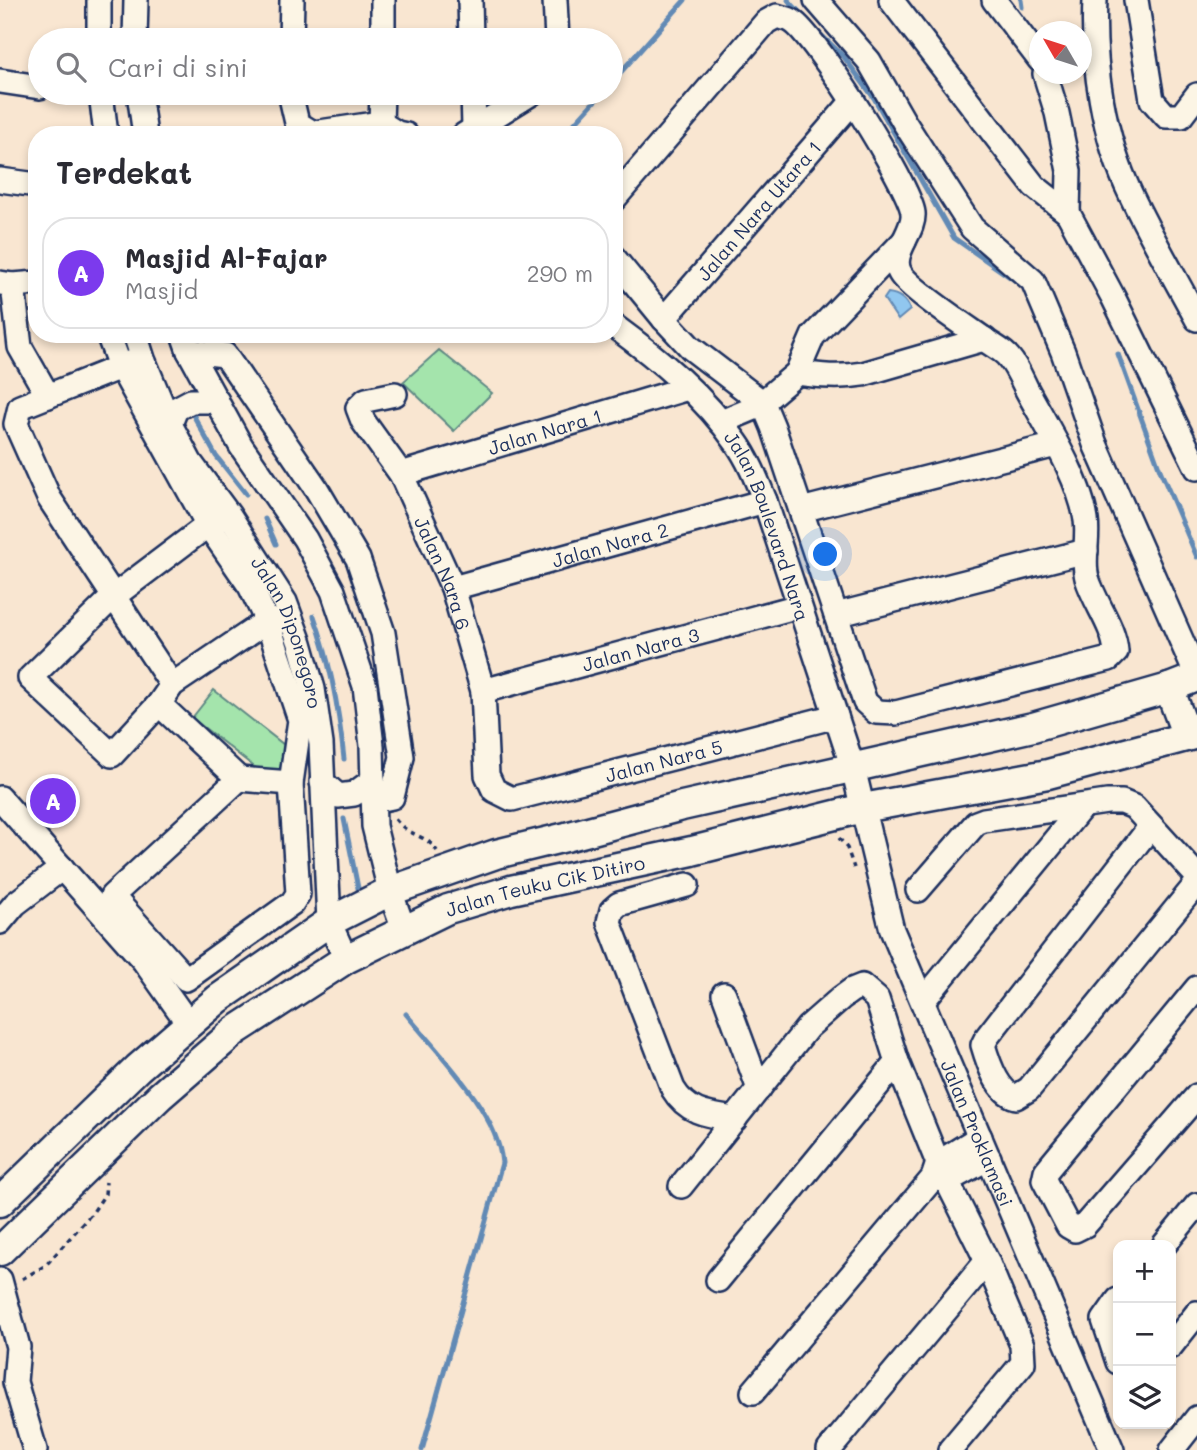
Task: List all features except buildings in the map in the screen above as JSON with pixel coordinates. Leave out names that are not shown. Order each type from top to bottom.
[{"type":"main road","name":"Jalan Teuku Cik Ditiro","points":[[0,1202],[188,1023],[259,968],[329,922],[390,891],[496,854],[682,806],[1033,727],[1169,688],[1197,677]]},
{"type":"main road","points":[[1169,688],[1192,735]]},
{"type":"main road","name":"Jalan Teuku Cik Ditiro","points":[[0,1251],[160,1096],[235,1031],[346,959],[448,909],[511,890],[692,851],[863,808],[1048,774],[1192,735]]},
{"type":"street","points":[[99,0],[99,28]]},
{"type":"street","points":[[135,28],[136,0]]},
{"type":"street","points":[[291,28],[292,0]]},
{"type":"street","points":[[383,0],[383,28]]},
{"type":"street","points":[[470,0],[471,28]]},
{"type":"street","points":[[555,0],[556,28]]},
{"type":"street","points":[[816,0],[869,61],[904,122],[972,228],[1033,281],[1063,352],[1095,444],[1197,677]]},
{"type":"street","points":[[891,0],[1034,186],[1068,213],[1113,297],[1197,468]]},
{"type":"street","points":[[995,0],[1029,45]]},
{"type":"street","points":[[1095,0],[1096,61],[1105,115],[1117,160],[1130,194],[1197,319]]},
{"type":"street","points":[[1136,0],[1152,100],[1166,116],[1181,116],[1197,95]]},
{"type":"street","points":[[623,189],[766,22],[777,16],[792,21],[822,55],[853,101],[902,184],[911,206],[913,225],[904,241],[898,263],[901,275],[1009,357],[1056,445],[1078,488],[1086,521],[1086,574],[1094,598],[1115,638],[1116,652],[1109,659],[896,713],[876,712],[865,702],[773,426],[760,405],[691,348],[623,269]]},
{"type":"street","points":[[0,80],[28,85]]},
{"type":"street","points":[[1048,84],[1069,171],[1068,213]]},
{"type":"street","name":"Jalan Nara Utara 1","points":[[664,319],[853,101]]},
{"type":"street","points":[[102,105],[105,126]]},
{"type":"street","points":[[141,105],[144,126]]},
{"type":"street","points":[[293,105],[297,123],[302,126]]},
{"type":"street","points":[[381,123],[382,105]]},
{"type":"street","points":[[470,126],[472,105]]},
{"type":"street","points":[[477,126],[512,105]]},
{"type":"street","points":[[361,126],[381,123],[386,126]]},
{"type":"street","points":[[0,180],[28,184]]},
{"type":"street","points":[[722,422],[760,405],[797,373],[813,336],[904,241]]},
{"type":"street","points":[[28,283],[6,284],[20,347],[48,396]]},
{"type":"street","name":"Jalan Boulevard Nara","points":[[623,333],[662,361],[722,422],[750,466],[765,501],[853,768],[863,808]]},
{"type":"street","points":[[797,373],[825,377],[863,374],[984,339]]},
{"type":"street","points":[[111,343],[120,366],[208,525],[250,586],[267,621],[300,720],[291,783],[298,894],[292,903],[186,979],[112,896],[239,779]]},
{"type":"street","name":"Jalan Diponegoro","points":[[138,343],[170,424],[190,462],[229,515],[285,601],[292,620],[313,689],[321,744],[329,922],[346,959]]},
{"type":"street","points":[[186,343],[241,446],[305,539],[333,591],[365,686],[372,746],[373,798],[390,891],[404,930]]},
{"type":"street","points":[[186,343],[225,355],[316,488],[358,559],[383,633],[402,757],[392,797],[373,798],[354,794],[338,796],[322,782]]},
{"type":"street","points":[[143,359],[20,407],[16,424],[49,498],[114,596],[165,694],[239,779],[291,783]]},
{"type":"street","name":"Jalan Nara 1","points":[[401,474],[688,388]]},
{"type":"street","name":"Jalan Nara 6","points":[[395,394],[366,400],[358,408],[363,421],[401,474],[453,588],[483,691],[487,775],[494,790]]},
{"type":"street","points":[[170,424],[176,409],[191,401],[217,401]]},
{"type":"street","points":[[738,444],[760,405]]},
{"type":"street","points":[[801,510],[1056,445]]},
{"type":"street","name":"Jalan Nara 2","points":[[453,588],[765,501]]},
{"type":"street","points":[[229,515],[208,525],[114,596],[30,678],[112,755],[165,694],[267,621],[292,620]]},
{"type":"street","points":[[836,615],[1086,551]]},
{"type":"street","name":"Jalan Nara 3","points":[[483,691],[799,606]]},
{"type":"street","name":"Jalan Nara 5","points":[[494,790],[512,799],[836,716]]},
{"type":"street","points":[[0,799],[144,961],[188,1023]]},
{"type":"street","points":[[918,890],[976,823],[1107,802],[1122,802],[1134,807],[1197,876]]},
{"type":"street","points":[[922,1001],[1082,807]]},
{"type":"street","name":"Jalan Proklamasi","points":[[863,808],[892,930],[1112,1450]]},
{"type":"street","points":[[1152,826],[983,1045],[1002,1088],[1008,1095],[1016,1097],[1029,1089],[1197,883]]},
{"type":"street","points":[[0,922],[15,904],[62,868]]},
{"type":"street","points":[[687,885],[619,904],[612,910],[609,922],[679,1099],[700,1114],[736,1119]]},
{"type":"street","points":[[681,1186],[808,1027],[852,990],[862,986],[877,999],[897,1062],[939,1174],[987,1261],[1022,1345],[1023,1363],[950,1450]]},
{"type":"street","points":[[1197,988],[1046,1171],[1044,1180],[1068,1226],[1075,1230],[1085,1225],[1197,1096]]},
{"type":"street","points":[[724,994],[759,1089]]},
{"type":"street","points":[[718,1280],[897,1062]]},
{"type":"street","points":[[753,1392],[939,1174],[984,1147]]},
{"type":"street","points":[[1168,1240],[1197,1205]]},
{"type":"street","points":[[829,1450],[987,1261]]},
{"type":"street","points":[[1,1283],[18,1347],[15,1381],[35,1450]]},
{"type":"street","points":[[1112,1307],[1104,1324],[1113,1348]]},
{"type":"street","points":[[1176,1340],[1197,1313]]},
{"type":"street","points":[[0,1362],[15,1381]]},
{"type":"street","points":[[1172,1450],[1197,1418]]},
{"type":"path","points":[[373,798],[392,812],[396,821],[410,835],[428,839],[436,849]]},
{"type":"path","points":[[833,834],[847,848],[856,874]]},
{"type":"path","points":[[1,1283],[15,1282],[46,1265],[99,1203],[105,1194],[108,1172]]},
{"type":"green space","points":[[439,350],[492,393],[454,431],[403,382]]},
{"type":"green space","points":[[214,690],[293,752],[271,780],[192,718]]},
{"type":"water","points":[[888,293],[902,298],[910,310],[898,320],[884,299]]},
{"type":"waterway","points":[[623,70],[685,0]]},
{"type":"waterway","points":[[788,0],[804,17]]},
{"type":"waterway","points":[[1021,0],[1022,7]]},
{"type":"waterway","points":[[813,27],[844,57],[874,98],[954,238],[1017,282]]},
{"type":"waterway","points":[[572,126],[591,105]]},
{"type":"waterway","points":[[1118,354],[1160,470],[1197,557]]},
{"type":"waterway","points":[[191,411],[216,456],[246,494]]},
{"type":"waterway","points":[[265,519],[276,544]]},
{"type":"waterway","points":[[314,616],[334,687],[344,759]]},
{"type":"waterway","points":[[344,819],[360,898]]},
{"type":"waterway","points":[[406,1014],[478,1104],[490,1124],[502,1163],[422,1450]]},
{"type":"place","name":"Masjid Al-Fajar","points":[[53,801]]}]
